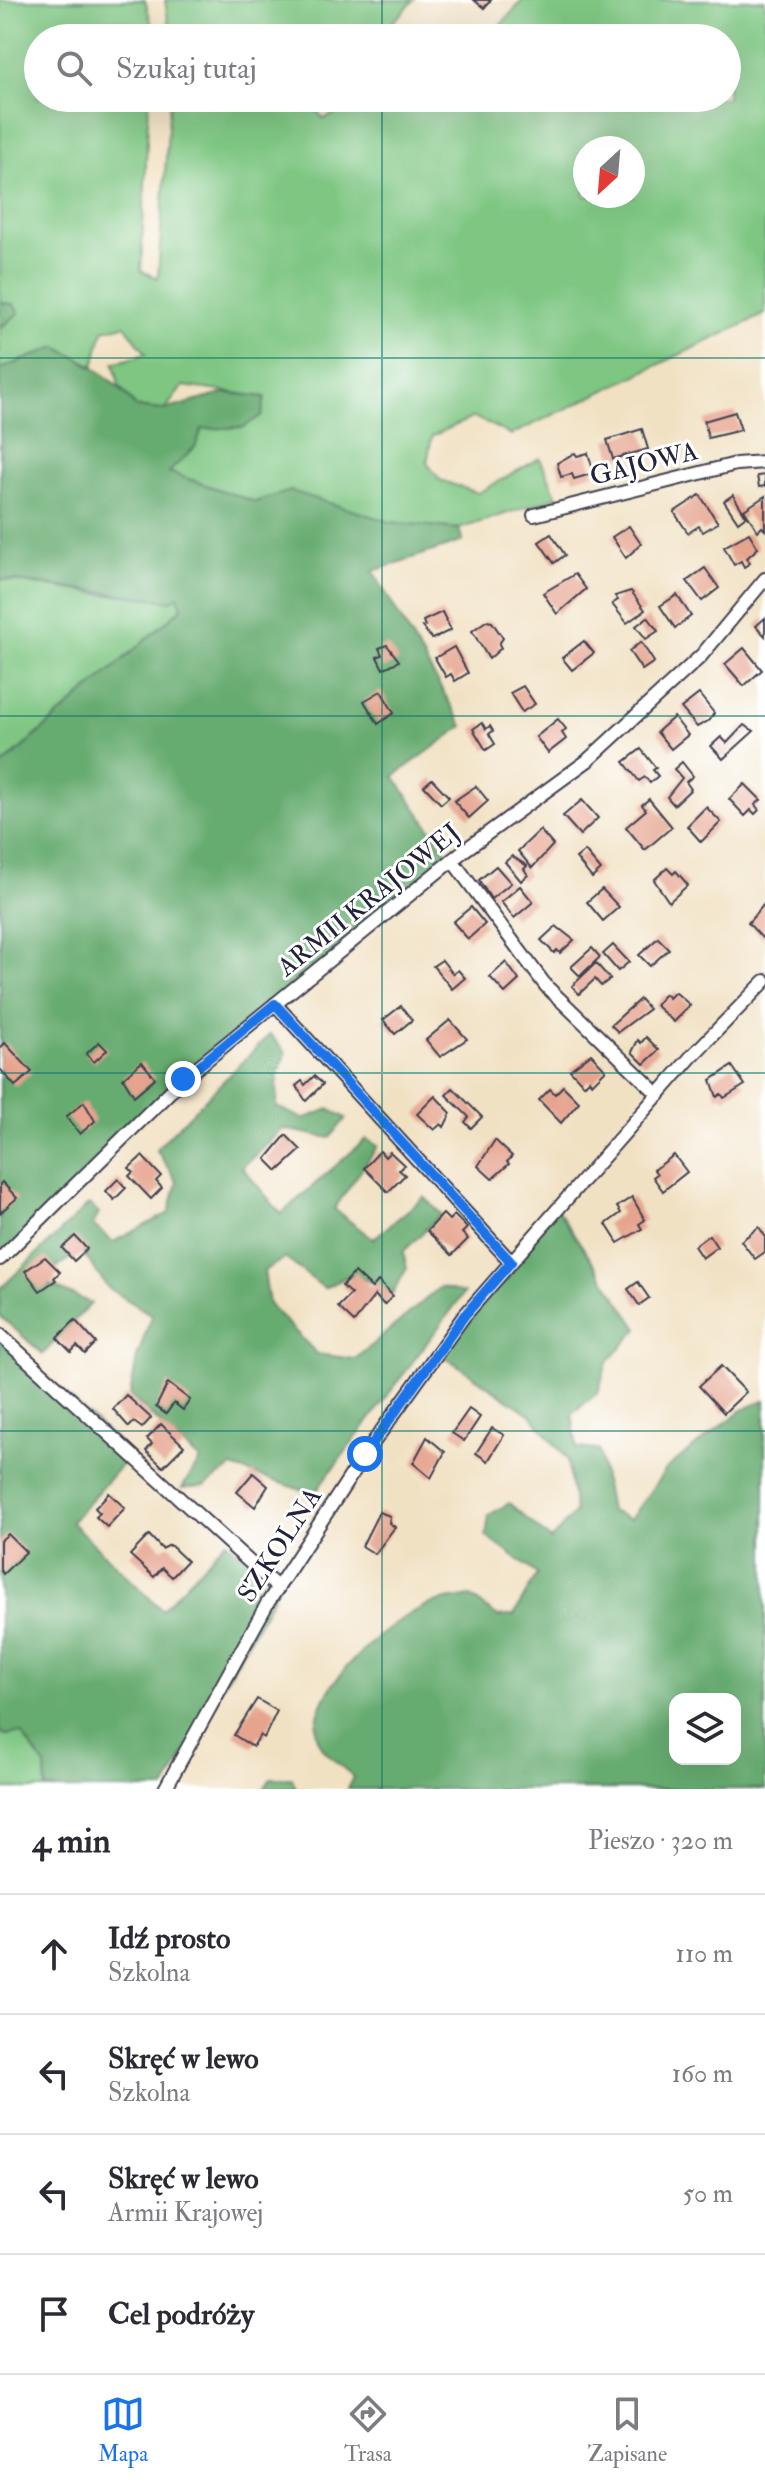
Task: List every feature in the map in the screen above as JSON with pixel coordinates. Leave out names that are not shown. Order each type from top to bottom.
[{"type":"street","name":"GAJOWA","points":[[534,515],[736,464],[765,462]]},
{"type":"street","name":"ARMII KRAJOWEJ","points":[[0,1259],[183,1079],[452,860],[587,761],[701,656],[765,579]]},
{"type":"street","points":[[452,860],[546,986],[659,1095]]},
{"type":"street","name":"SZKOLNA","points":[[165,1789],[278,1588],[365,1454],[464,1316],[659,1095],[765,981]]},
{"type":"street","points":[[275,1004],[511,1262]]},
{"type":"street","points":[[0,1335],[278,1588]]},
{"type":"green space","points":[[0,0],[145,0],[152,24],[24,24],[24,112],[148,112],[141,271],[158,278],[169,112],[318,112],[324,119],[338,112],[741,112],[741,24],[502,24],[523,0],[765,0],[765,314],[511,435],[474,417],[432,436],[427,463],[440,480],[478,493],[540,458],[557,497],[459,529],[390,522],[291,491],[255,502],[168,472],[195,447],[202,429],[244,427],[265,397],[183,386],[164,411],[136,407],[119,385],[114,363],[146,354],[125,325],[103,330],[94,366],[56,347],[0,369],[0,328],[19,313],[13,304],[0,303]]},
{"type":"green space","points":[[165,0],[414,0],[391,24],[169,24]]},
{"type":"green space","points":[[0,303],[13,304],[19,313],[0,328]]},
{"type":"green space","points":[[56,347],[100,372],[136,407],[164,410],[225,393],[265,397],[262,415],[244,427],[202,429],[195,447],[169,472],[255,502],[291,491],[390,522],[459,529],[463,541],[373,571],[463,726],[394,776],[452,860],[183,1079],[0,1259],[0,767],[182,608],[178,596],[171,601],[0,579],[0,369]]},
{"type":"green space","points":[[0,579],[107,595],[179,595],[182,608],[0,767]]},
{"type":"green space","points":[[270,1034],[286,1053],[277,1078],[277,1107],[303,1119],[329,1109],[346,1118],[330,1138],[283,1129],[242,1167],[281,1214],[366,1139],[378,1146],[334,1209],[373,1239],[424,1197],[441,1214],[403,1252],[407,1268],[393,1293],[353,1274],[324,1288],[285,1258],[264,1271],[269,1304],[317,1354],[355,1359],[440,1287],[464,1293],[314,1494],[232,1467],[205,1486],[182,1488],[200,1460],[130,1396],[137,1357],[152,1315],[108,1288],[81,1250],[39,1280],[91,1303],[43,1354],[0,1316],[0,1289],[89,1204],[99,1213],[93,1225],[113,1242],[169,1213],[177,1182],[156,1149]]},
{"type":"green space","points":[[557,1209],[638,1329],[607,1363],[598,1393],[572,1413],[577,1448],[599,1450],[610,1511],[630,1519],[667,1468],[742,1410],[765,1400],[765,1789],[348,1789],[354,1777],[325,1751],[316,1728],[321,1707],[332,1686],[350,1664],[391,1627],[433,1603],[470,1596],[498,1617],[514,1615],[537,1574],[486,1536],[489,1515],[509,1503],[551,1540],[575,1512],[567,1459],[532,1416],[438,1352]]},
{"type":"green space","points":[[0,1335],[131,1454],[71,1522],[162,1610],[226,1541],[278,1588],[165,1789],[46,1789],[45,1766],[21,1733],[5,1735],[0,1730]]},
{"type":"green space","points":[[0,1730],[5,1735],[21,1733],[45,1766],[46,1789],[0,1789]]},
{"type":"green space","points":[[271,1778],[292,1778],[296,1789],[264,1789]]},
{"type":"building","points":[[474,0],[491,0],[484,8]]},
{"type":"building","points":[[735,412],[741,430],[708,438],[704,421]]},
{"type":"building","points":[[642,429],[648,449],[613,459],[607,440]]},
{"type":"building","points":[[575,453],[577,456],[588,453],[594,473],[574,479],[572,474],[561,477],[557,463]]},
{"type":"building","points":[[765,475],[765,486],[759,487],[757,476]]},
{"type":"building","points":[[700,495],[718,523],[703,532],[699,526],[688,533],[674,512]]},
{"type":"building","points":[[733,495],[746,516],[738,522],[724,501]]},
{"type":"building","points":[[765,496],[765,530],[762,527],[758,531],[744,510]]},
{"type":"building","points":[[629,526],[641,544],[626,558],[612,537]]},
{"type":"building","points":[[749,533],[758,548],[747,558],[750,563],[744,567],[741,561],[734,565],[724,547]]},
{"type":"building","points":[[551,534],[565,555],[554,563],[539,542]]},
{"type":"building","points":[[705,568],[719,588],[702,601],[687,581]]},
{"type":"building","points":[[575,574],[586,589],[557,614],[543,593]]},
{"type":"building","points":[[631,591],[645,610],[627,623],[612,604],[618,600],[615,596]]},
{"type":"building","points":[[677,595],[691,616],[675,628],[660,606]]},
{"type":"building","points":[[442,612],[451,630],[432,639],[422,627],[425,626],[423,621]]},
{"type":"building","points":[[648,617],[658,631],[646,639],[636,626]]},
{"type":"building","points":[[765,618],[765,636],[756,626]]},
{"type":"building","points":[[486,621],[492,622],[503,638],[499,644],[501,648],[489,659],[472,631]]},
{"type":"building","points":[[584,641],[594,653],[572,670],[562,658]]},
{"type":"building","points":[[641,642],[654,662],[642,670],[629,651]]},
{"type":"building","points":[[387,645],[399,661],[383,669],[377,657],[382,655],[379,648]]},
{"type":"building","points":[[454,647],[468,673],[455,681],[451,674],[446,677],[435,658]]},
{"type":"building","points":[[744,648],[762,670],[744,686],[725,664]]},
{"type":"building","points":[[523,686],[535,704],[522,712],[510,693]]},
{"type":"building","points":[[381,691],[394,713],[378,724],[364,701]]},
{"type":"building","points":[[699,694],[714,713],[710,720],[697,727],[681,708]]},
{"type":"building","points":[[674,717],[688,735],[671,749],[657,732]]},
{"type":"building","points":[[558,719],[566,729],[562,733],[566,739],[548,753],[536,737]]},
{"type":"building","points":[[482,723],[486,729],[490,726],[493,731],[489,734],[495,744],[486,750],[473,729]]},
{"type":"building","points":[[744,725],[754,731],[723,759],[711,746],[721,737],[727,743]]},
{"type":"building","points":[[641,749],[656,768],[653,770],[658,776],[650,783],[645,777],[639,781],[624,762]]},
{"type":"building","points":[[682,762],[693,776],[686,782],[691,789],[674,805],[667,797],[682,778],[674,769]]},
{"type":"building","points":[[432,779],[449,797],[441,804],[424,786]]},
{"type":"building","points":[[745,784],[761,800],[755,805],[759,810],[755,814],[751,810],[745,816],[729,799]]},
{"type":"building","points":[[476,786],[488,801],[469,818],[454,801]]},
{"type":"building","points":[[649,799],[672,827],[645,850],[626,827],[646,810],[642,805]]},
{"type":"building","points":[[582,800],[598,818],[580,835],[563,816]]},
{"type":"building","points":[[706,807],[721,822],[701,842],[687,826]]},
{"type":"building","points":[[540,830],[553,845],[532,868],[518,851]]},
{"type":"building","points":[[585,851],[601,870],[592,878],[576,858]]},
{"type":"building","points":[[512,856],[527,866],[524,869],[528,875],[521,881],[505,862]]},
{"type":"building","points":[[496,866],[511,883],[491,899],[479,880]]},
{"type":"building","points":[[667,868],[673,874],[676,871],[688,885],[669,902],[654,880]]},
{"type":"building","points":[[520,886],[533,902],[514,918],[501,902]]},
{"type":"building","points":[[602,889],[619,907],[603,921],[587,902]]},
{"type":"building","points":[[765,903],[765,936],[762,938],[748,923]]},
{"type":"building","points":[[471,907],[485,924],[468,939],[453,922]]},
{"type":"building","points":[[556,926],[574,940],[560,953],[557,950],[554,953],[541,940]]},
{"type":"building","points":[[658,938],[669,949],[650,966],[639,955]]},
{"type":"building","points":[[613,945],[629,962],[618,971],[603,954]]},
{"type":"building","points":[[592,948],[600,957],[580,976],[571,967]]},
{"type":"building","points":[[442,960],[453,974],[458,970],[465,978],[452,989],[433,966]]},
{"type":"building","points":[[506,962],[519,980],[505,993],[490,977]]},
{"type":"building","points":[[596,963],[610,979],[601,986],[595,979],[579,994],[572,986]]},
{"type":"building","points":[[675,992],[690,1005],[674,1022],[655,1005],[665,994],[669,998]]},
{"type":"building","points":[[640,999],[649,1009],[618,1032],[611,1025]]},
{"type":"building","points":[[401,1006],[412,1020],[395,1034],[383,1020]]},
{"type":"building","points":[[450,1020],[467,1039],[440,1057],[426,1040]]},
{"type":"building","points":[[646,1037],[659,1050],[644,1064],[632,1052],[638,1040],[641,1043]]},
{"type":"building","points":[[99,1042],[107,1050],[94,1062],[86,1054]]},
{"type":"building","points":[[5,1043],[32,1072],[15,1086],[0,1069],[0,1048]]},
{"type":"building","points":[[591,1054],[606,1070],[592,1084],[589,1080],[584,1085],[570,1070]]},
{"type":"building","points":[[142,1062],[155,1078],[134,1096],[123,1078]]},
{"type":"building","points":[[732,1066],[745,1085],[724,1098],[721,1094],[717,1097],[711,1080]]},
{"type":"building","points":[[314,1076],[323,1084],[306,1101],[296,1086],[302,1081],[305,1085]]},
{"type":"building","points":[[563,1086],[579,1102],[561,1123],[539,1100],[550,1089],[555,1094]]},
{"type":"building","points":[[453,1088],[482,1117],[471,1128],[465,1122],[469,1117],[446,1095]]},
{"type":"building","points":[[435,1096],[451,1113],[444,1127],[441,1124],[434,1130],[417,1114]]},
{"type":"building","points":[[84,1102],[95,1121],[80,1134],[66,1117]]},
{"type":"building","points":[[286,1135],[301,1150],[278,1171],[266,1159]]},
{"type":"building","points":[[495,1140],[512,1156],[507,1162],[509,1164],[492,1179],[478,1166]]},
{"type":"building","points":[[380,1151],[385,1157],[390,1152],[404,1165],[399,1170],[405,1175],[388,1192],[364,1168]]},
{"type":"building","points":[[674,1155],[687,1172],[663,1191],[653,1177],[657,1174],[654,1170]]},
{"type":"building","points":[[142,1156],[161,1176],[156,1181],[162,1188],[151,1199],[129,1176],[133,1172],[129,1168]]},
{"type":"building","points":[[118,1179],[126,1188],[114,1200],[106,1191]]},
{"type":"building","points":[[2,1182],[17,1198],[0,1213],[0,1184]]},
{"type":"building","points":[[632,1197],[645,1220],[639,1224],[642,1229],[618,1243],[606,1224],[621,1213],[617,1207]]},
{"type":"building","points":[[443,1214],[449,1220],[454,1215],[467,1228],[462,1233],[468,1239],[452,1255],[427,1231]]},
{"type":"building","points":[[759,1227],[765,1236],[765,1252],[755,1259],[741,1241]]},
{"type":"building","points":[[709,1235],[717,1247],[702,1258],[694,1246]]},
{"type":"building","points":[[75,1236],[87,1249],[74,1261],[62,1248]]},
{"type":"building","points":[[45,1257],[60,1272],[54,1278],[56,1280],[40,1291],[25,1271]]},
{"type":"building","points":[[355,1272],[372,1288],[378,1281],[393,1296],[384,1305],[375,1295],[354,1322],[338,1307],[351,1294],[342,1286]]},
{"type":"building","points":[[638,1282],[649,1298],[639,1305],[628,1289]]},
{"type":"building","points":[[75,1320],[96,1343],[85,1354],[77,1346],[71,1352],[57,1338]]},
{"type":"building","points":[[721,1366],[746,1392],[724,1413],[699,1386]]},
{"type":"building","points":[[168,1383],[190,1400],[183,1410],[174,1403],[166,1414],[156,1407]]},
{"type":"building","points":[[126,1395],[151,1418],[142,1428],[134,1422],[129,1427],[113,1409]]},
{"type":"building","points":[[469,1409],[480,1417],[464,1441],[452,1433]]},
{"type":"building","points":[[161,1424],[184,1446],[163,1467],[146,1451],[152,1444],[147,1439]]},
{"type":"building","points":[[492,1428],[504,1435],[488,1461],[476,1453]]},
{"type":"building","points":[[427,1437],[445,1452],[431,1478],[413,1463]]},
{"type":"building","points":[[253,1473],[268,1486],[255,1507],[237,1492]]},
{"type":"building","points":[[109,1493],[125,1508],[107,1527],[96,1517],[100,1513],[95,1508]]},
{"type":"building","points":[[379,1512],[390,1516],[389,1523],[395,1527],[375,1554],[362,1546]]},
{"type":"building","points":[[8,1534],[26,1552],[3,1574],[0,1570],[0,1541]]},
{"type":"building","points":[[149,1535],[162,1549],[170,1545],[187,1561],[172,1577],[162,1568],[154,1577],[130,1555]]},
{"type":"building","points":[[257,1699],[277,1711],[264,1738],[260,1735],[253,1747],[234,1735]]},
{"type":"route","points":[[183,1079],[275,1004],[511,1262],[464,1316],[365,1454]]}]
